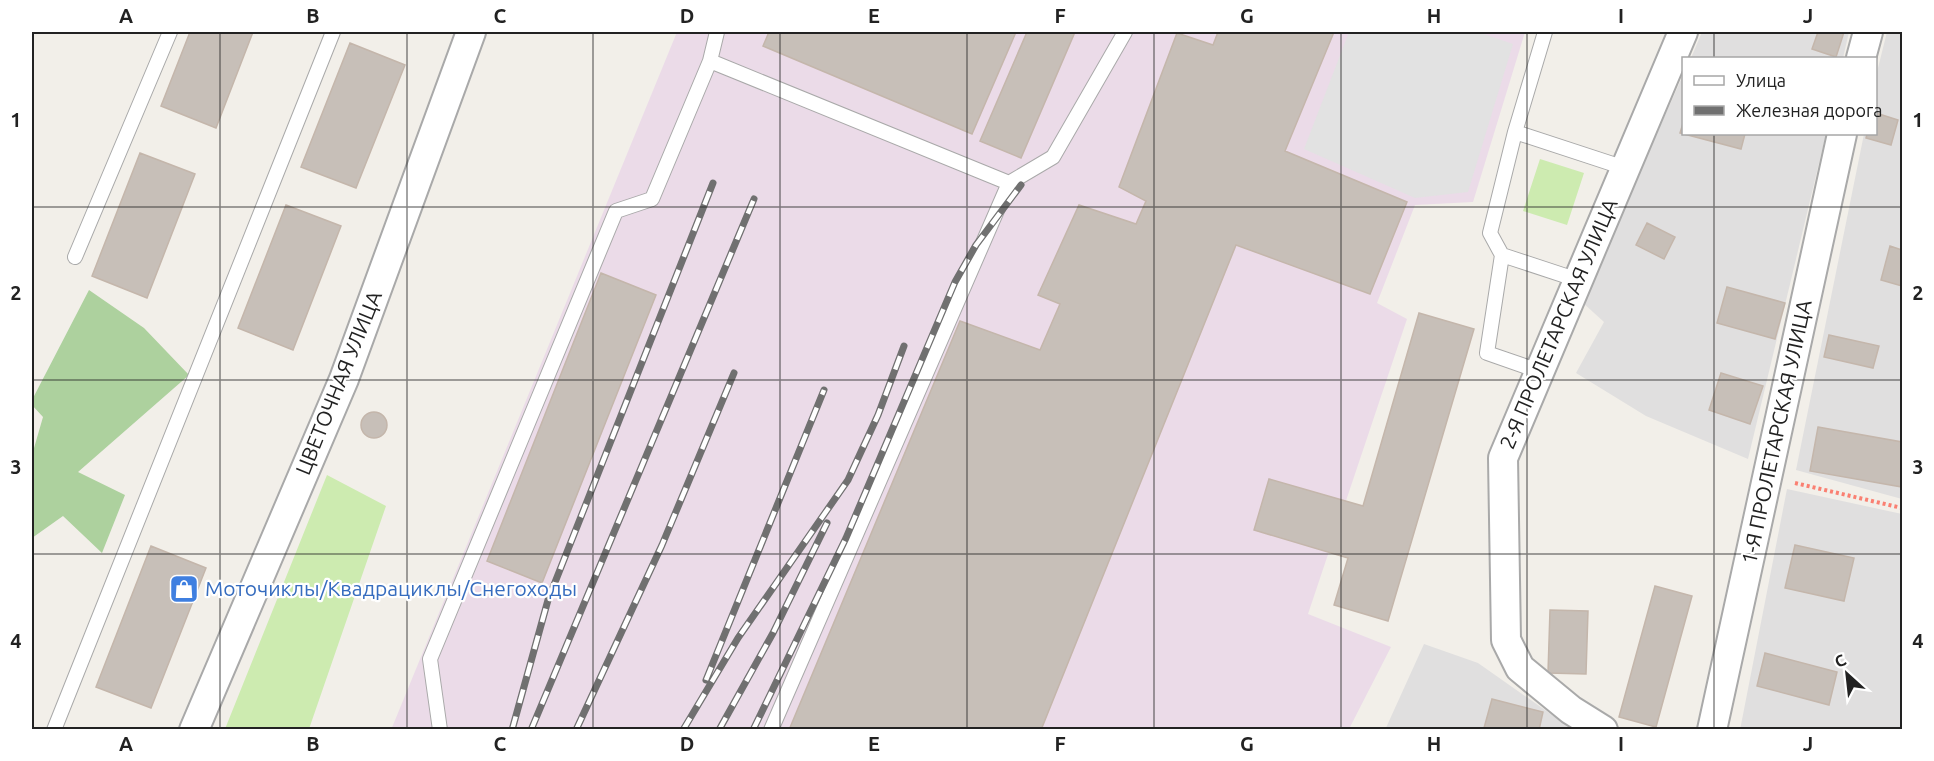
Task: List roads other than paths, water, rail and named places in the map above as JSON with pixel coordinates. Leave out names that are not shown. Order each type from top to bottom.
[{"type":"street","name":"ЦВЕТОЧНАЯ УЛИЦА","points":[[194,729],[344,379],[470,32]]},
{"type":"street","name":"2-Я ПРОЛЕТАРСКАЯ УЛИЦА","points":[[1603,729],[1571,710],[1520,668],[1506,640],[1503,458],[1683,32]]},
{"type":"street","points":[[1861,57],[1868,32]]},
{"type":"street","name":"1-Я ПРОЛЕТАРСКАЯ УЛИЦА","points":[[1712,729],[1842,135]]},
{"type":"lane","points":[[75,257],[170,32]]},
{"type":"lane","points":[[54,729],[333,32]]},
{"type":"lane","points":[[440,729],[430,659],[616,211],[652,199],[710,61],[717,32]]},
{"type":"lane","points":[[771,729],[1009,183],[1053,158],[1125,32]]},
{"type":"lane","points":[[1539,371],[1487,353],[1502,255],[1490,233],[1515,132],[1545,32]]},
{"type":"lane","points":[[710,61],[1009,183]]},
{"type":"lane","points":[[1515,132],[1625,168]]},
{"type":"lane","points":[[1502,255],[1578,280]]},
{"type":"railway","points":[[512,730],[548,600],[713,183]]},
{"type":"railway","points":[[753,730],[846,538],[955,282],[976,245],[1021,185]]},
{"type":"railway","points":[[531,730],[754,199]]},
{"type":"railway","points":[[683,730],[738,638],[848,480],[878,415],[904,346]]},
{"type":"railway","points":[[576,730],[662,545],[734,373]]},
{"type":"railway","points":[[706,680],[824,390]]},
{"type":"railway","points":[[719,730],[773,633],[827,523]]},
{"type":"place","name":"Моточиклы/Квадрациклы/Снегоходы","points":[[184,589]]}]
